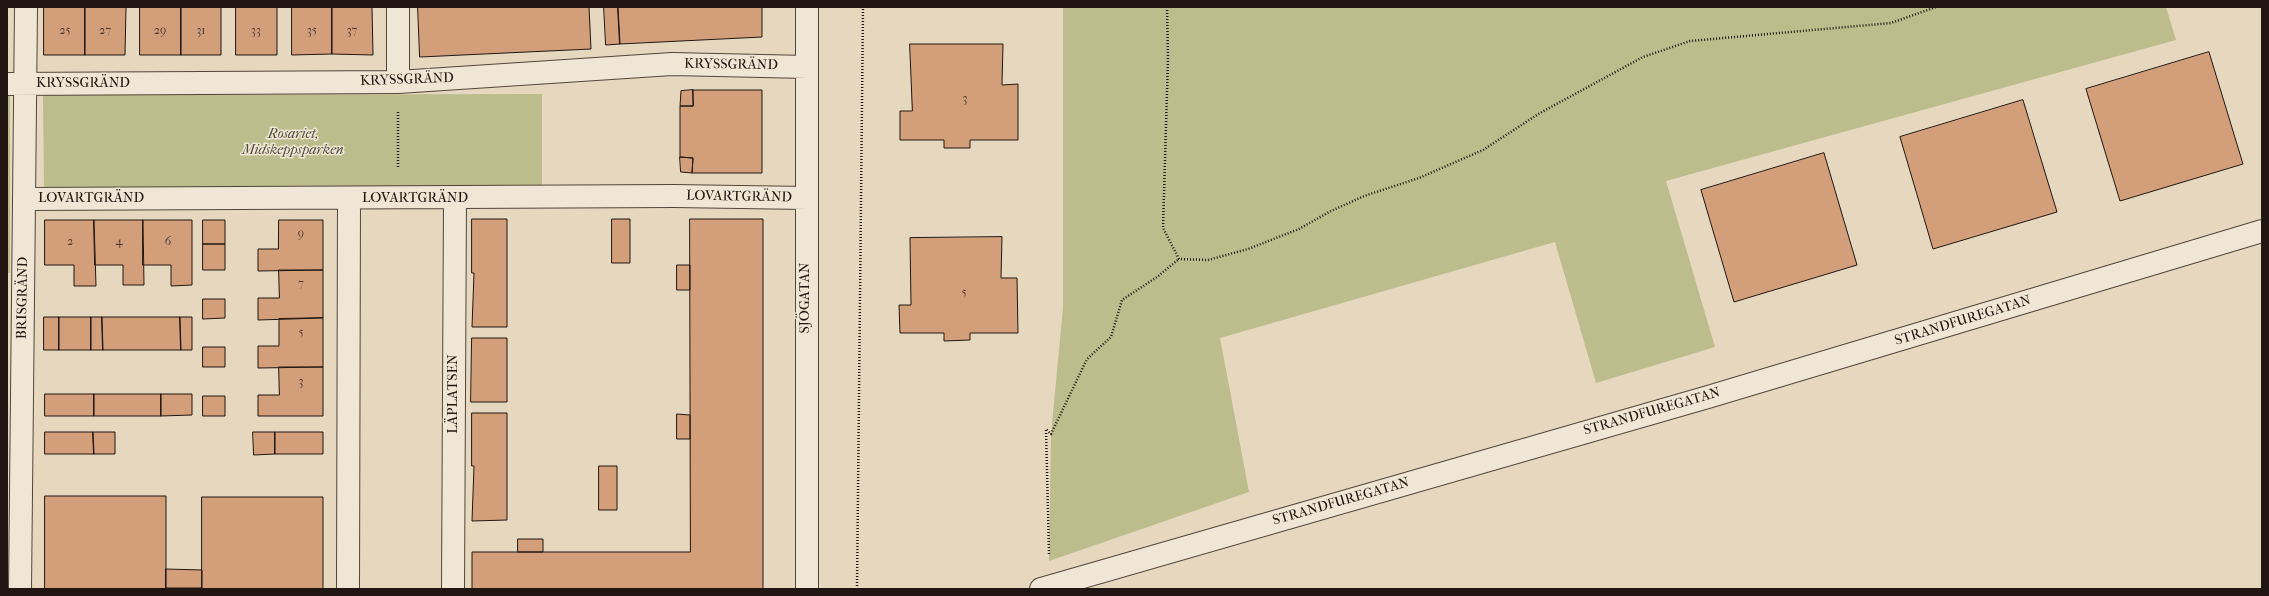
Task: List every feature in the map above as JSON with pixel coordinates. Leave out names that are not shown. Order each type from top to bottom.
[{"type":"street","name":"BRISGRÄND","points":[[20,589],[24,199],[16,84],[26,7]]},
{"type":"street","points":[[398,7],[398,82]]},
{"type":"street","name":"SJÖGATAN","points":[[807,7],[807,589]]},
{"type":"street","name":"KRYSSGRÄND","points":[[16,84],[398,82],[672,64],[807,67]]},
{"type":"street","name":"LOVARTGRÄND","points":[[24,199],[398,199],[674,196],[806,198]]},
{"type":"street","name":"LÄPLATSEN","points":[[453,589],[455,198]]},
{"type":"street","points":[[348,589],[349,199]]},
{"type":"street","name":"STRANDFUREGATAN","points":[[1045,588],[1708,397],[2262,231]]},
{"type":"path","points":[[857,589],[863,7]]},
{"type":"path","points":[[1167,7],[1168,58],[1163,228],[1180,259]]},
{"type":"path","points":[[1045,588],[1050,524],[1046,429],[1051,434],[1087,359],[1111,337],[1122,300],[1157,277],[1180,259],[1208,260],[1248,249],[1299,229],[1329,212],[1364,196],[1419,178],[1483,150],[1540,113],[1643,57],[1690,41],[1891,23],[1936,7]]},
{"type":"path","points":[[398,82],[398,199]]},
{"type":"green space","points":[[1063,7],[2166,7],[2176,40],[1666,181],[1715,347],[1596,383],[1555,242],[1220,338],[1249,492],[1049,561],[1051,434],[1063,308]]},
{"type":"green space","name":"Rosariet, Midskeppsparken","points":[[542,94],[542,191],[44,192],[43,95]]},
{"type":"green space","points":[[7,95],[10,95],[10,273],[7,273]]},
{"type":"building","points":[[44,7],[85,7],[85,55],[44,55]]},
{"type":"building","points":[[85,7],[126,7],[125,55],[85,55]]},
{"type":"building","points":[[140,7],[181,7],[181,55],[140,55]]},
{"type":"building","points":[[181,7],[221,7],[221,55],[181,55]]},
{"type":"building","points":[[236,7],[277,7],[277,55],[236,55]]},
{"type":"building","points":[[292,7],[332,7],[332,54],[292,55]]},
{"type":"building","points":[[332,7],[372,7],[373,55],[332,54]]},
{"type":"building","points":[[418,7],[589,7],[591,49],[420,57]]},
{"type":"building","points":[[604,7],[618,7],[620,44],[606,45]]},
{"type":"building","points":[[618,7],[762,7],[762,37],[620,44]]},
{"type":"building","points":[[910,44],[1003,44],[1002,85],[1018,84],[1018,140],[970,140],[970,148],[944,148],[944,140],[900,140],[900,111],[912,111]]},
{"type":"building","points":[[2209,52],[2243,164],[2120,201],[2086,89]]},
{"type":"building","points":[[693,90],[693,106],[680,106],[681,91]]},
{"type":"building","points":[[693,90],[762,90],[762,173],[692,173],[693,158],[680,157],[680,106],[693,106]]},
{"type":"building","points":[[2023,100],[2057,212],[1933,249],[1900,137]]},
{"type":"building","points":[[1824,153],[1857,265],[1734,302],[1701,190]]},
{"type":"building","points":[[680,157],[693,158],[692,173],[681,172]]},
{"type":"building","points":[[472,219],[507,219],[507,327],[472,327],[474,273],[472,273]]},
{"type":"building","points":[[612,219],[630,219],[630,263],[612,263]]},
{"type":"building","points":[[690,219],[763,219],[763,589],[472,589],[472,552],[690,552]]},
{"type":"building","points":[[45,220],[94,220],[96,286],[74,286],[74,265],[45,265]]},
{"type":"building","points":[[94,220],[143,220],[144,285],[123,285],[123,265],[95,265]]},
{"type":"building","points":[[143,220],[192,220],[192,285],[171,286],[171,265],[143,265]]},
{"type":"building","points":[[203,220],[225,220],[225,244],[203,244]]},
{"type":"building","points":[[279,220],[323,220],[323,270],[258,271],[258,249],[278,249]]},
{"type":"building","points":[[1002,237],[1001,278],[1017,278],[1018,333],[970,333],[970,340],[944,341],[944,333],[900,333],[899,305],[911,305],[910,238]]},
{"type":"building","points":[[203,244],[225,244],[225,270],[203,270]]},
{"type":"building","points":[[677,265],[690,265],[690,290],[677,290]]},
{"type":"building","points":[[279,270],[323,270],[323,318],[258,320],[258,298],[279,298]]},
{"type":"building","points":[[203,299],[225,299],[225,318],[203,319]]},
{"type":"building","points":[[44,317],[59,317],[59,350],[44,350]]},
{"type":"building","points":[[59,317],[91,317],[91,350],[59,350]]},
{"type":"building","points":[[91,317],[102,317],[103,350],[91,350]]},
{"type":"building","points":[[102,317],[180,317],[181,350],[103,350]]},
{"type":"building","points":[[180,317],[192,317],[192,350],[181,350]]},
{"type":"building","points":[[323,318],[323,367],[258,368],[258,346],[279,346],[279,319]]},
{"type":"building","points":[[472,338],[507,338],[507,402],[471,402]]},
{"type":"building","points":[[203,347],[225,347],[225,367],[203,367]]},
{"type":"building","points":[[279,367],[323,367],[323,416],[258,416],[258,395],[279,395]]},
{"type":"building","points":[[45,394],[94,394],[94,416],[45,416]]},
{"type":"building","points":[[94,394],[161,394],[161,416],[94,416]]},
{"type":"building","points":[[161,394],[192,394],[192,415],[161,416]]},
{"type":"building","points":[[203,396],[225,396],[225,416],[203,416]]},
{"type":"building","points":[[472,413],[507,413],[507,520],[472,521],[474,466],[472,466]]},
{"type":"building","points":[[677,414],[690,415],[690,439],[677,439]]},
{"type":"building","points":[[45,432],[93,432],[94,454],[45,454]]},
{"type":"building","points":[[93,432],[115,432],[115,454],[94,454]]},
{"type":"building","points":[[253,432],[275,432],[275,454],[254,455]]},
{"type":"building","points":[[275,432],[323,432],[323,454],[275,454]]},
{"type":"building","points":[[599,466],[617,466],[617,510],[599,510]]},
{"type":"building","points":[[45,496],[166,496],[166,589],[45,589]]},
{"type":"building","points":[[202,497],[323,497],[323,589],[202,589]]},
{"type":"building","points":[[518,539],[543,539],[543,552],[518,552]]},
{"type":"building","points":[[166,569],[202,570],[202,588],[166,588]]}]
